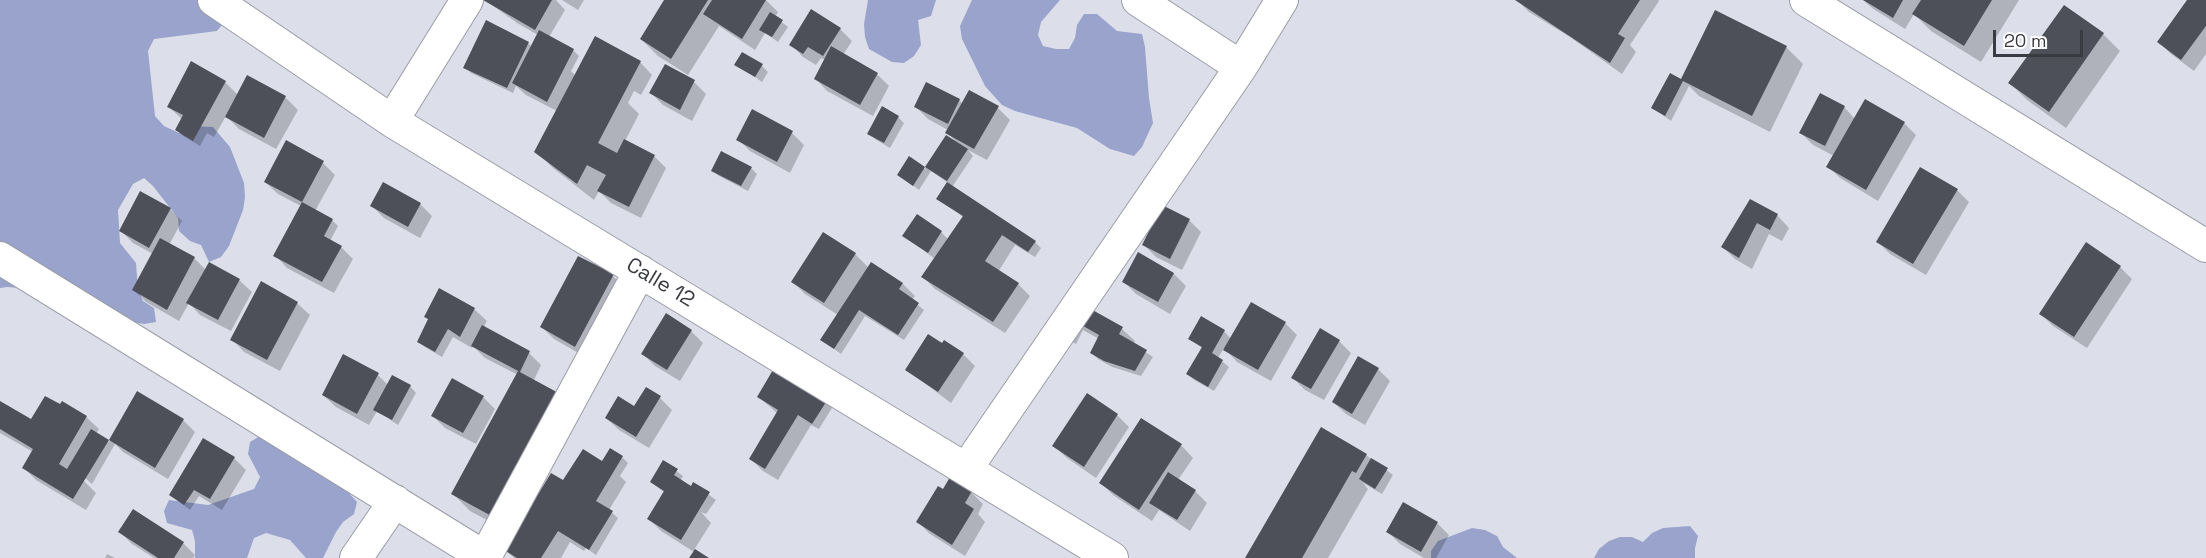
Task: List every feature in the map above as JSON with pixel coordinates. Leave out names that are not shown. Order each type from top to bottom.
[{"type":"street","name":"Calle 12","points":[[214,0],[392,121],[1112,558]]},
{"type":"street","points":[[392,121],[467,0]]},
{"type":"street","points":[[1138,0],[1241,66]]},
{"type":"street","points":[[966,469],[1241,66],[1282,0]]},
{"type":"street","points":[[1806,0],[2201,232]]},
{"type":"street","points":[[0,258],[485,558],[640,271]]},
{"type":"street","points":[[356,558],[396,501]]},
{"type":"shaded area","points":[[0,0],[236,0],[234,10],[217,31],[154,39],[148,51],[155,116],[164,126],[179,133],[190,126],[213,127],[230,147],[244,183],[245,197],[243,210],[229,246],[221,257],[209,262],[201,245],[190,241],[179,231],[178,218],[153,186],[144,178],[133,184],[118,210],[120,243],[136,263],[138,290],[143,301],[154,308],[156,322],[144,324],[132,322],[32,289],[0,288]]},
{"type":"shaded area","points":[[868,0],[936,0],[931,16],[918,20],[921,45],[914,56],[904,63],[892,62],[869,49],[864,24]]},
{"type":"shaded area","points":[[972,0],[1060,0],[1041,22],[1038,35],[1043,46],[1056,49],[1069,49],[1075,38],[1077,25],[1084,14],[1097,14],[1117,31],[1142,34],[1153,123],[1142,147],[1134,156],[1110,149],[1077,128],[1015,111],[1002,105],[985,86],[962,39],[960,26]]},
{"type":"shaded area","points":[[260,436],[337,480],[357,502],[354,514],[343,522],[323,558],[306,558],[290,540],[266,533],[254,538],[247,558],[195,558],[195,541],[192,530],[167,523],[164,511],[169,500],[208,505],[254,489],[260,477],[248,454],[250,442]]},
{"type":"shaded area","points":[[1690,526],[1698,536],[1695,558],[1594,558],[1599,549],[1609,541],[1620,537],[1632,537],[1643,542],[1652,533],[1663,528]]},
{"type":"shaded area","points":[[1472,528],[1485,530],[1497,536],[1503,547],[1517,558],[1431,558],[1431,551],[1438,541]]},
{"type":"building","points":[[483,0],[552,0],[535,30]]},
{"type":"building","points":[[664,0],[708,0],[671,59],[640,39]]},
{"type":"building","points":[[712,0],[766,0],[742,39],[703,14]]},
{"type":"building","points":[[1515,0],[1640,0],[1618,34],[1625,38],[1610,63]]},
{"type":"building","points":[[1863,0],[1903,0],[1893,18]]},
{"type":"building","points":[[1921,0],[1992,0],[1964,46],[1912,14]]},
{"type":"building","points":[[2187,0],[2206,0],[2206,26],[2181,60],[2157,42]]},
{"type":"building","points":[[2064,5],[2104,33],[2049,112],[2008,83]]},
{"type":"building","points":[[811,9],[841,28],[823,56],[808,47],[803,54],[789,45]]},
{"type":"building","points":[[1715,10],[1787,46],[1752,116],[1683,81],[1665,116],[1651,108],[1670,73],[1681,79]]},
{"type":"building","points":[[770,12],[783,20],[772,37],[759,30]]},
{"type":"building","points":[[486,20],[529,42],[507,88],[463,68]]},
{"type":"building","points":[[539,30],[574,49],[547,102],[512,83]]},
{"type":"building","points":[[595,36],[641,61],[598,143],[617,153],[624,139],[655,155],[629,207],[597,191],[606,175],[587,165],[577,184],[534,152]]},
{"type":"building","points":[[831,46],[878,73],[860,105],[814,79]]},
{"type":"building","points":[[742,52],[763,64],[755,77],[734,65]]},
{"type":"building","points":[[191,61],[226,81],[193,141],[175,130],[183,115],[167,107]]},
{"type":"building","points":[[665,64],[695,80],[680,110],[649,93]]},
{"type":"building","points":[[247,75],[286,96],[264,138],[225,117]]},
{"type":"building","points":[[926,82],[960,99],[948,124],[914,107]]},
{"type":"building","points":[[969,90],[999,106],[974,149],[945,133]]},
{"type":"building","points":[[1820,93],[1845,106],[1825,146],[1799,133]]},
{"type":"building","points":[[1865,99],[1905,122],[1866,190],[1826,167]]},
{"type":"building","points":[[882,106],[899,116],[884,143],[867,134]]},
{"type":"building","points":[[752,109],[793,131],[777,162],[736,140]]},
{"type":"building","points":[[946,135],[968,149],[947,181],[925,167]]},
{"type":"building","points":[[286,140],[324,161],[302,202],[264,182]]},
{"type":"building","points":[[721,151],[752,167],[741,186],[711,171]]},
{"type":"building","points":[[909,156],[925,167],[913,186],[897,175]]},
{"type":"building","points":[[1920,167],[1958,189],[1913,264],[1876,242]]},
{"type":"building","points":[[383,182],[421,203],[408,227],[370,206]]},
{"type":"building","points":[[947,182],[1036,241],[1028,252],[1002,235],[985,261],[1019,283],[993,322],[921,277],[963,216],[936,199]]},
{"type":"building","points":[[140,191],[171,208],[149,248],[119,231]]},
{"type":"building","points":[[1750,199],[1778,214],[1770,230],[1757,223],[1739,258],[1721,247]]},
{"type":"building","points":[[302,202],[333,219],[324,236],[342,246],[322,282],[273,256]]},
{"type":"building","points":[[1162,205],[1190,219],[1170,259],[1142,245]]},
{"type":"building","points":[[917,214],[942,231],[928,253],[902,236]]},
{"type":"building","points":[[823,232],[856,253],[824,303],[791,282]]},
{"type":"building","points":[[160,238],[195,257],[167,310],[132,290]]},
{"type":"building","points":[[2086,242],[2121,266],[2074,337],[2039,314]]},
{"type":"building","points":[[1138,252],[1174,273],[1158,302],[1122,282]]},
{"type":"building","points":[[578,256],[614,274],[575,347],[540,327]]},
{"type":"building","points":[[209,262],[240,279],[218,320],[186,303]]},
{"type":"building","points":[[871,262],[903,283],[899,289],[919,303],[898,335],[859,310],[834,349],[820,340]]},
{"type":"building","points":[[261,281],[298,302],[267,360],[230,340]]},
{"type":"building","points":[[439,288],[475,308],[460,337],[448,329],[435,352],[417,342],[428,319],[424,317]]},
{"type":"building","points":[[1071,298],[1123,327],[1119,334],[1147,350],[1135,371],[1104,361],[1090,353],[1099,335],[1078,323]]},
{"type":"building","points":[[1251,302],[1286,322],[1258,370],[1223,350]]},
{"type":"building","points":[[666,313],[692,330],[667,370],[641,354]]},
{"type":"building","points":[[1201,316],[1225,330],[1212,353],[1223,360],[1208,387],[1186,374],[1202,347],[1188,339]]},
{"type":"building","points":[[482,325],[530,351],[520,372],[471,346]]},
{"type":"building","points":[[1320,328],[1340,340],[1311,389],[1291,378]]},
{"type":"building","points":[[928,334],[942,343],[944,340],[964,353],[938,392],[905,370]]},
{"type":"building","points":[[343,354],[379,373],[357,414],[322,395]]},
{"type":"building","points":[[1358,356],[1379,368],[1352,414],[1332,402]]},
{"type":"building","points":[[777,363],[830,396],[812,424],[798,415],[765,469],[749,459],[778,410],[757,397]]},
{"type":"building","points":[[518,371],[564,396],[497,519],[451,494]]},
{"type":"building","points":[[392,375],[411,385],[392,420],[373,410]]},
{"type":"building","points":[[452,378],[484,396],[463,433],[431,416]]},
{"type":"building","points":[[646,387],[661,396],[636,437],[605,418],[618,396],[634,406]]},
{"type":"building","points":[[137,391],[184,419],[155,468],[109,440]]},
{"type":"building","points":[[1087,393],[1118,414],[1084,467],[1052,446]]},
{"type":"building","points":[[45,396],[60,404],[62,401],[87,416],[59,464],[67,469],[91,429],[109,440],[73,499],[22,468],[33,449],[0,429],[0,401],[31,419]]},
{"type":"building","points":[[1141,418],[1182,444],[1139,510],[1099,483]]},
{"type":"building","points":[[1321,427],[1367,454],[1356,473],[1352,471],[1302,558],[1245,558]]},
{"type":"building","points":[[203,438],[235,457],[210,499],[194,490],[184,505],[169,495]]},
{"type":"building","points":[[610,448],[623,456],[596,501],[613,511],[589,550],[558,531],[541,558],[517,558],[504,550],[551,473],[563,480],[583,449],[602,461]]},
{"type":"building","points":[[1371,458],[1388,468],[1375,489],[1359,479]]},
{"type":"building","points":[[663,460],[678,469],[674,475],[691,486],[693,482],[710,492],[681,540],[647,519],[664,491],[650,482]]},
{"type":"building","points":[[1168,472],[1196,490],[1177,520],[1149,503]]},
{"type":"building","points":[[950,477],[972,491],[965,503],[974,509],[952,545],[916,522],[938,486],[943,489]]},
{"type":"building","points":[[1403,502],[1438,522],[1421,552],[1386,532]]},
{"type":"building","points":[[133,509],[184,542],[174,558],[158,558],[118,532]]},
{"type":"building","points":[[695,549],[709,558],[689,558]]}]
